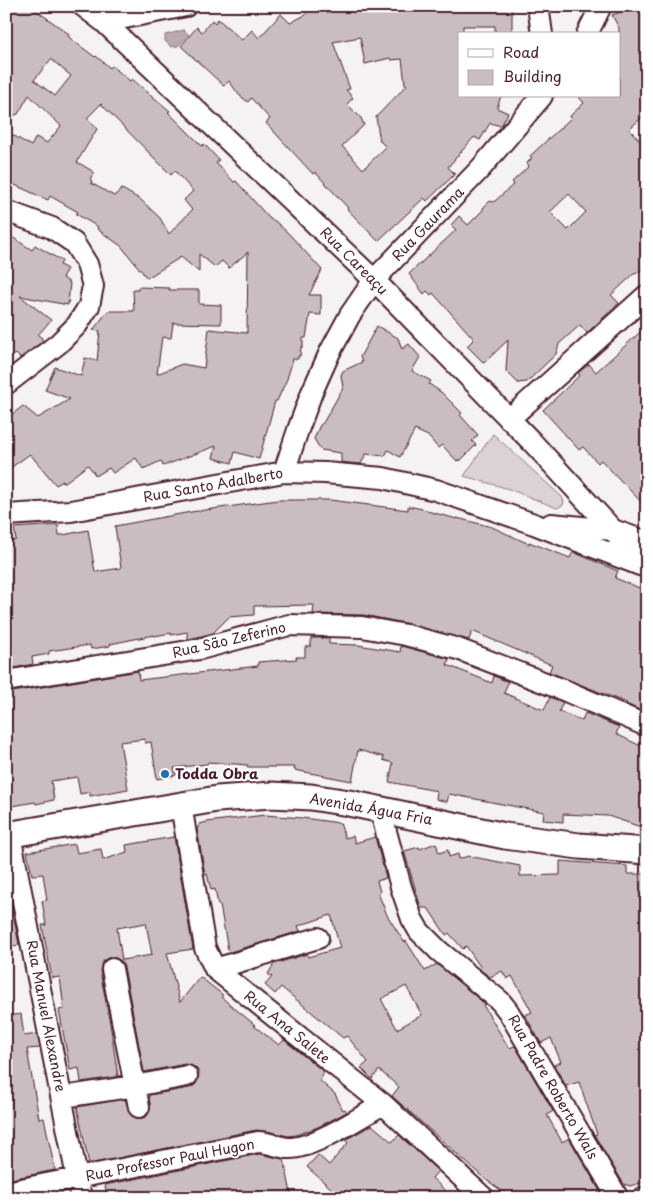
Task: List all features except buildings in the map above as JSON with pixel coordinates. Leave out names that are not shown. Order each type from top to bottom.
[{"type":"main road","name":"Avenida Água Fria","points":[[8,835],[239,796],[271,795],[311,797],[380,809],[505,836],[579,846],[647,851]]},
{"type":"street","name":"Rua Careaçu","points":[[83,6],[104,22],[374,280],[509,419],[613,530],[643,566]]},
{"type":"street","points":[[104,22],[186,6]]},
{"type":"street","points":[[538,6],[542,32]]},
{"type":"street","points":[[587,32],[601,6]]},
{"type":"street","name":"Rua Gaurama","points":[[284,472],[300,422],[330,352],[350,315],[374,280],[482,168],[541,98]]},
{"type":"street","points":[[6,211],[52,228],[74,243],[87,264],[93,286],[89,306],[77,325],[58,344],[6,384]]},
{"type":"street","points":[[509,419],[647,295]]},
{"type":"street","name":"Rua Santo Adalberto","points":[[6,515],[71,511],[284,472],[325,472],[382,478],[436,490],[534,524],[643,566]]},
{"type":"street","name":"Rua Santo Adalberto","points":[[534,524],[570,525],[613,530]]},
{"type":"street","points":[[613,530],[647,542]]},
{"type":"street","name":"Rua São Zeferino","points":[[6,681],[215,646],[240,637],[289,624],[362,627],[406,635],[458,648],[647,726]]},
{"type":"street","name":"Rua Ana Salete","points":[[181,805],[205,948],[215,969],[383,1104],[484,1198]]},
{"type":"street","name":"Rua Padre Roberto Wals","points":[[380,809],[401,887],[412,919],[419,931],[439,951],[500,1001],[508,1011],[618,1198]]},
{"type":"street","name":"Rua Manuel Alexandre","points":[[8,835],[80,1188]]},
{"type":"street","points":[[215,969],[318,938]]},
{"type":"street","points":[[112,969],[139,1107]]},
{"type":"street","points":[[62,1096],[135,1086],[187,1076]]},
{"type":"street","name":"Rua Professor Paul Hugon","points":[[6,1192],[80,1188],[258,1142],[288,1148],[298,1147],[316,1141],[383,1104]]},
{"type":"street","points":[[643,1198],[647,1197]]},
{"type":"shaded area","points":[[184,30],[189,35],[178,46],[171,47],[165,41],[165,35]]},
{"type":"shaded area","points":[[493,434],[562,497],[563,505],[557,508],[509,489],[464,476]]},
{"type":"place","name":"Todda Obra","points":[[165,774]]}]
